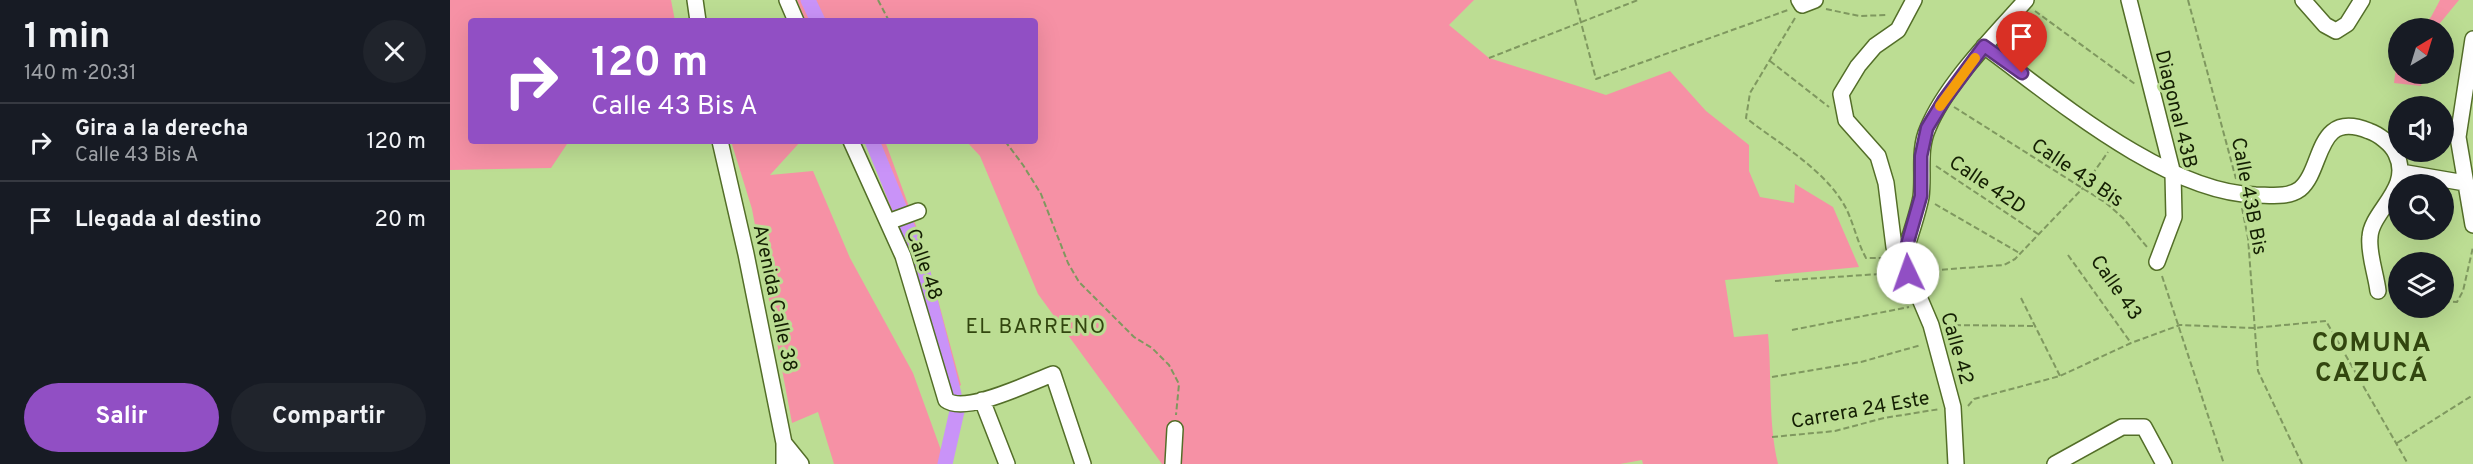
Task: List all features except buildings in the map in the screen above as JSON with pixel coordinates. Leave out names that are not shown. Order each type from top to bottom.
[{"type":"street","points":[[695,0],[698,18]]},
{"type":"street","points":[[787,0],[795,18]]},
{"type":"street","points":[[1846,120],[1841,94],[1858,66],[1875,46],[1898,30],[1914,0]]},
{"type":"street","name":"Diagonal 43B","points":[[2129,0],[2151,96],[2173,174],[2174,217],[2157,262]]},
{"type":"street","points":[[2303,0],[2325,25],[2336,31],[2347,24],[2362,0]]},
{"type":"street","points":[[1906,266],[1921,196],[1921,156],[1927,128],[1944,100],[1984,46],[2025,1]]},
{"type":"street","points":[[2473,39],[2458,137],[2473,225]]},
{"type":"street","points":[[1984,46],[2116,141],[2173,174],[2240,194],[2287,195],[2300,189],[2310,176],[2323,141],[2339,128],[2358,126],[2375,133],[2396,153],[2401,172],[2396,187],[2370,236],[2378,291]]},
{"type":"street","name":"Calle 42","points":[[1846,120],[1878,156],[1886,183],[1894,247],[1906,266],[1923,304],[1934,341],[1960,407],[1956,464]]},
{"type":"street","name":"Avenida Calle 38","points":[[721,144],[746,254],[784,443],[784,464]]},
{"type":"street","name":"Calle 48","points":[[852,144],[903,256],[943,395],[957,404],[982,400]]},
{"type":"street","points":[[2401,172],[2465,183]]},
{"type":"street","points":[[888,222],[918,211]]},
{"type":"street","points":[[1007,464],[982,400],[1053,374],[1083,464]]},
{"type":"street","points":[[2055,464],[2122,426],[2144,427],[2164,464]]},
{"type":"street","points":[[1173,464],[1175,429]]},
{"type":"street","points":[[784,443],[801,464]]},
{"type":"path","points":[[878,0],[887,18]]},
{"type":"path","points":[[1575,0],[1596,79],[1805,2],[1859,16],[1907,15]]},
{"type":"path","points":[[1488,58],[1638,0]]},
{"type":"path","name":"Calle 43B Bis","points":[[2188,0],[2240,194],[2248,238],[2258,371],[2302,464]]},
{"type":"path","points":[[2025,1],[2151,96]]},
{"type":"path","points":[[1805,2],[1750,93],[1746,118],[1829,182],[1845,205],[1857,242],[1866,258],[1906,266]]},
{"type":"path","points":[[1769,60],[1846,120]]},
{"type":"path","name":"Calle 43 Bis","points":[[1944,100],[2106,203],[2123,218],[2157,262],[2180,325],[2224,464]]},
{"type":"path","points":[[1775,281],[1906,266],[2004,265],[2021,254],[2082,189],[2116,141]]},
{"type":"path","points":[[1007,144],[1041,194],[1068,263],[1079,282],[1134,337],[1152,348],[1169,366],[1179,384],[1175,429]]},
{"type":"path","name":"Calle 42D","points":[[1921,156],[2039,235]]},
{"type":"path","points":[[1921,196],[2021,254]]},
{"type":"path","points":[[2454,302],[2457,302],[2463,291],[2473,248]]},
{"type":"path","name":"Calle 43","points":[[2068,255],[2131,343]]},
{"type":"path","points":[[2021,298],[2060,376]]},
{"type":"path","points":[[1792,330],[1923,304]]},
{"type":"path","name":"Carrera 24 Este","points":[[1772,437],[1835,431],[1884,417],[1960,407],[1974,399],[2060,376],[2131,343],[2180,325],[2254,328],[2326,321],[2397,443]]},
{"type":"path","points":[[1931,325],[2036,326]]},
{"type":"path","points":[[1772,377],[1862,362],[1934,341]]},
{"type":"path","points":[[2408,464],[2397,443],[2473,395]]},
{"type":"shaded area","points":[[450,0],[671,0],[674,18],[468,18],[468,144],[567,144],[551,168],[450,170]]},
{"type":"shaded area","points":[[797,0],[1474,0],[1449,25],[1489,58],[1606,95],[1670,71],[1706,111],[1749,145],[1749,171],[1760,197],[1794,203],[1795,184],[1833,207],[1859,267],[1725,280],[1734,337],[1768,334],[1771,416],[1778,464],[1643,464],[1642,460],[1620,464],[1162,464],[1038,294],[980,156],[969,144],[1038,144],[1038,18],[804,18]]},
{"type":"shaded area","points":[[2440,0],[2459,0],[2444,18],[2431,17]]},
{"type":"shaded area","points":[[732,144],[798,144],[770,175],[813,171],[850,258],[913,373],[946,464],[834,464],[818,412],[792,423],[752,209]]},
{"type":"shaded area","points":[[866,144],[886,144],[923,245],[961,385],[950,393],[926,297]]},
{"type":"waterway","points":[[808,0],[817,18]]},
{"type":"waterway","points":[[873,144],[918,253],[954,394]]},
{"type":"waterway","points":[[945,464],[957,411]]},
{"type":"slow traffic","points":[[1940,106],[1975,58]]},
{"type":"district","name":"EL BARRENO","points":[[1036,326]]},
{"type":"district","name":"COMUNA CAZUCÁ","points":[[2372,357]]},
{"type":"route","points":[[1908,273],[1903,259],[1921,196],[1921,156],[1927,128],[1944,100],[1984,46],[2022,73]]}]
